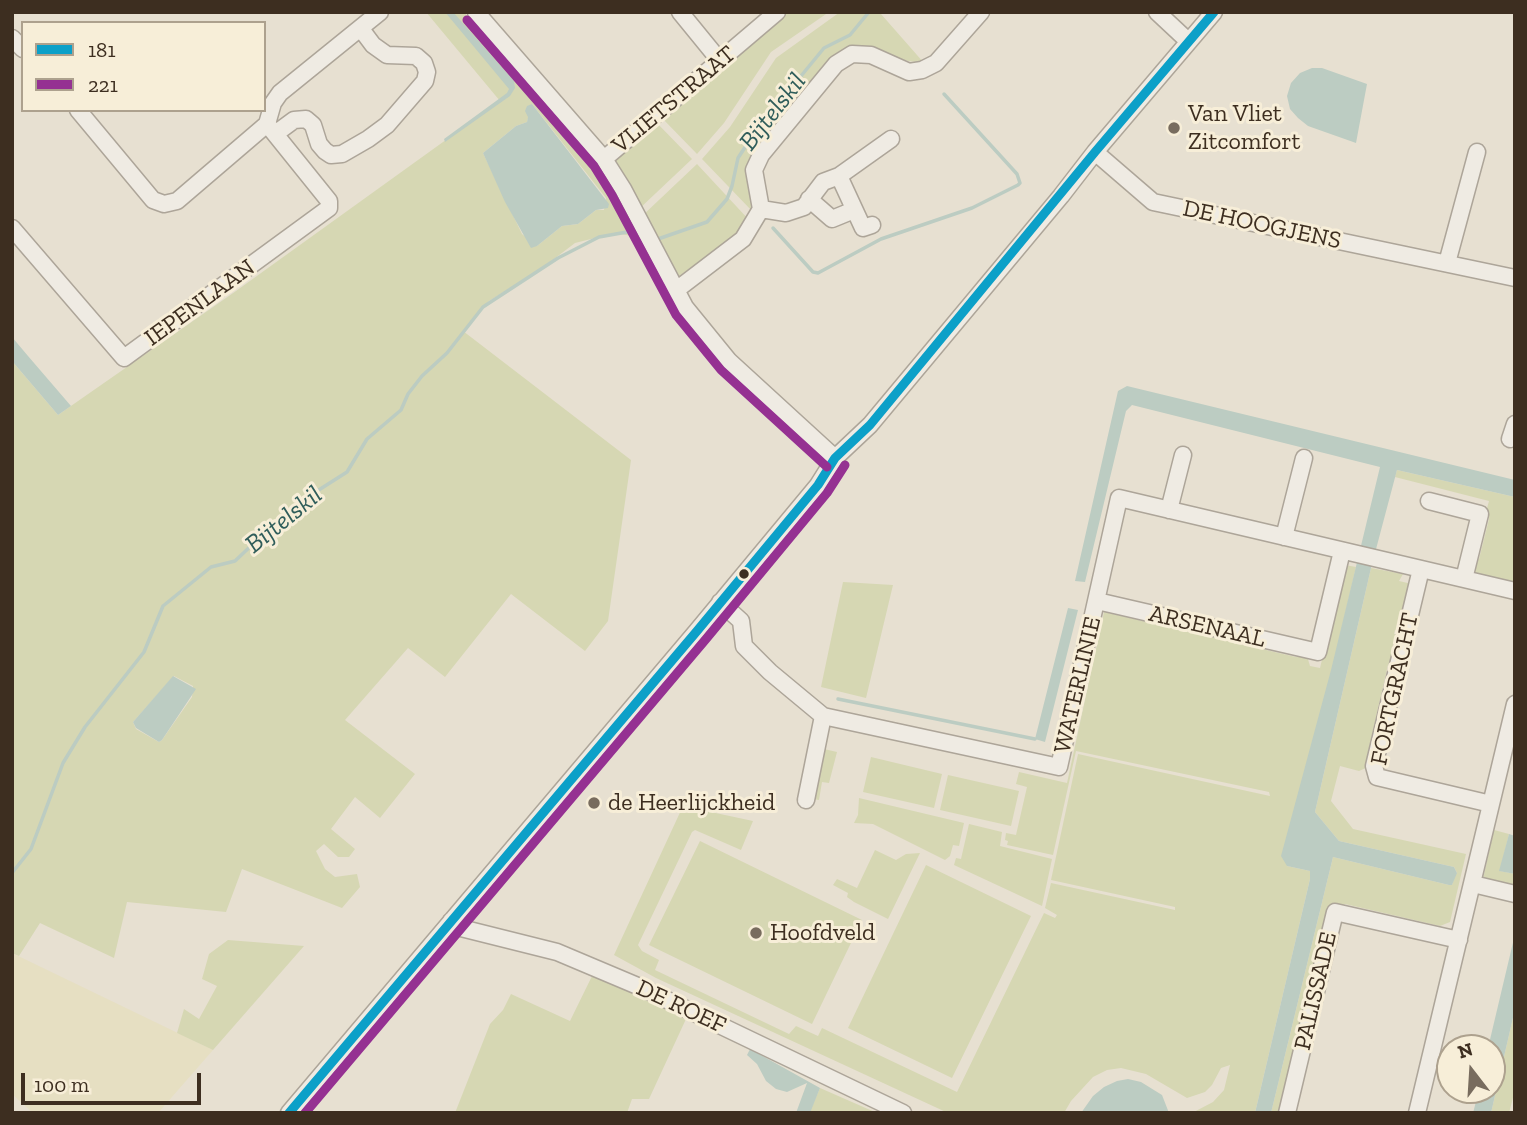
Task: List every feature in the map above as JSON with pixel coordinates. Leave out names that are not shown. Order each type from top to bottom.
[{"type":"street","points":[[271,129],[272,103],[281,93],[380,12]]},
{"type":"street","points":[[476,12],[604,159],[623,189],[685,307],[729,360],[835,458]]},
{"type":"street","points":[[680,12],[720,61]]},
{"type":"street","name":"VLIETSTRAAT","points":[[604,159],[777,12]]},
{"type":"street","points":[[675,291],[743,239],[761,209],[754,170],[761,155],[836,64],[852,54],[871,55],[909,72],[922,70],[936,63],[981,12]]},
{"type":"street","points":[[1157,12],[1188,41]]},
{"type":"street","points":[[289,1113],[818,485],[835,458],[870,425],[1214,12]]},
{"type":"street","points":[[80,112],[153,200],[164,204],[177,201],[271,129],[294,120],[306,119],[313,125],[319,144],[325,151],[331,155],[342,153],[387,125],[425,81],[427,72],[424,63],[416,56],[387,55],[373,45],[361,29]]},
{"type":"street","name":"IEPENLAAN","points":[[12,228],[124,358],[329,208],[329,201],[271,129]]},
{"type":"street","points":[[761,209],[786,213],[804,207],[823,182],[839,176],[891,139]]},
{"type":"street","name":"DE HOOGJENS","points":[[1095,152],[1153,202],[1515,278]]},
{"type":"street","points":[[1447,263],[1477,152]]},
{"type":"street","points":[[839,176],[863,228],[872,225]]},
{"type":"street","points":[[809,199],[832,219],[855,210]]},
{"type":"street","points":[[1169,510],[1183,455]]},
{"type":"street","points":[[1284,537],[1304,458]]},
{"type":"street","name":"WATERLINIE","points":[[720,602],[741,621],[744,646],[769,672],[822,716],[1059,767],[1119,498],[1515,591]]},
{"type":"street","points":[[1429,501],[1480,514],[1464,579]]},
{"type":"street","name":"ARSENAAL","points":[[1097,601],[1318,652],[1348,552]]},
{"type":"street","name":"FORTGRACHT","points":[[1422,569],[1374,766],[1377,777],[1491,804]]},
{"type":"street","points":[[1417,1113],[1515,704]]},
{"type":"street","points":[[806,800],[822,716]]},
{"type":"street","points":[[1473,884],[1515,894]]},
{"type":"street","name":"PALISSADE","points":[[1287,1113],[1335,912],[1460,940]]},
{"type":"street","name":"DE ROEF","points":[[451,920],[461,928],[557,952],[640,987],[903,1113]]},
{"type":"shaded area","points":[[445,12],[453,12],[514,81],[515,88],[510,96],[445,142],[444,139],[509,89]]},
{"type":"shaded area","points":[[1312,68],[1322,68],[1367,84],[1356,143],[1308,126],[1290,109],[1287,96],[1291,83],[1300,73]]},
{"type":"shaded area","points":[[532,104],[609,204],[608,208],[596,210],[578,224],[562,226],[531,248],[505,202],[483,153],[516,126],[527,122],[525,111],[527,106]]},
{"type":"shaded area","points":[[12,337],[71,406],[58,415],[12,361]]},
{"type":"shaded area","points":[[1127,386],[1515,480],[1515,497],[1397,470],[1371,568],[1315,812],[1339,841],[1454,867],[1457,873],[1452,885],[1449,885],[1333,857],[1271,1113],[1255,1113],[1310,879],[1310,871],[1287,866],[1281,856],[1331,670],[1380,467],[1132,405],[1126,411],[1085,582],[1075,581],[1118,391]]},
{"type":"shaded area","points":[[1068,608],[1078,610],[1045,742],[1035,739]]},
{"type":"shaded area","points":[[173,676],[196,689],[159,742],[136,728],[133,722]]},
{"type":"shaded area","points":[[1509,834],[1515,836],[1515,874],[1499,871]]},
{"type":"shaded area","points":[[1515,934],[1515,1009],[1506,1048],[1506,1034],[1491,1034]]},
{"type":"shaded area","points":[[12,953],[213,1050],[158,1113],[33,1113],[12,1094]]},
{"type":"shaded area","points":[[750,1049],[820,1088],[810,1113],[796,1113],[807,1083],[787,1092],[776,1089],[766,1081],[757,1064],[747,1055]]},
{"type":"shaded area","points":[[1128,1079],[1141,1082],[1162,1095],[1169,1113],[1081,1113],[1093,1096],[1104,1087]]},
{"type":"shaded area","points":[[1475,1104],[1493,1104],[1491,1113],[1473,1113]]},
{"type":"green space","points":[[426,12],[464,12],[613,186],[639,233],[633,236],[619,234],[599,237],[575,243],[537,272],[489,301],[463,331],[631,460],[608,621],[585,651],[511,594],[445,677],[408,648],[345,720],[415,774],[380,818],[355,797],[331,829],[355,849],[349,857],[338,857],[324,844],[316,851],[325,869],[335,877],[357,874],[360,887],[342,908],[242,869],[226,912],[127,902],[114,958],[40,923],[19,956],[12,953],[12,361],[58,415],[500,101]],"holes":[[[532,104],[606,198],[604,210],[596,210],[578,224],[562,226],[537,246],[522,234],[483,153],[516,126],[527,122]],[[174,676],[193,686],[192,697],[159,742],[136,729],[133,722]]]},
{"type":"green space","points":[[784,12],[829,12],[771,52],[724,123],[697,154],[661,117]]},
{"type":"green space","points":[[840,12],[882,12],[924,63],[856,48],[749,165],[752,211],[702,159],[730,127],[776,58]]},
{"type":"green space","points":[[655,121],[692,159],[638,210],[607,162]]},
{"type":"green space","points":[[697,164],[750,221],[744,229],[675,279],[641,217]]},
{"type":"green space","points":[[1397,470],[1515,497],[1515,586],[1477,575],[1474,570],[1474,562],[1479,559],[1489,519],[1486,512],[1489,501],[1395,477]]},
{"type":"green space","points":[[1345,565],[1356,567],[1287,866],[1310,871],[1310,879],[1255,1113],[1192,1113],[1213,1102],[1224,1090],[1230,1065],[1221,1068],[1205,1092],[1187,1098],[1146,1074],[1121,1068],[1107,1070],[1093,1077],[1064,1113],[948,1113],[656,978],[614,955],[683,806],[753,821],[741,850],[695,830],[692,832],[638,945],[642,951],[659,960],[655,970],[789,1034],[796,1026],[818,1036],[822,1028],[957,1092],[1044,913],[1055,918],[1057,915],[1045,908],[1051,883],[1175,910],[1175,907],[1051,880],[1078,754],[1270,796],[1269,792],[1076,751],[1053,855],[1007,845],[1006,833],[1016,835],[1027,787],[1016,784],[1019,772],[1067,783],[1104,612],[1296,657],[1307,656],[1310,666],[1320,668]]},
{"type":"green space","points":[[1371,568],[1403,574],[1399,581],[1412,584],[1400,631],[1395,630],[1394,634],[1400,635],[1393,663],[1388,665],[1367,756],[1368,767],[1359,771],[1340,766],[1331,801],[1353,829],[1466,854],[1450,922],[1440,926],[1345,904],[1340,907],[1331,905],[1282,1113],[1271,1113],[1333,857],[1449,885],[1452,885],[1457,873],[1454,867],[1339,841],[1315,812]]},
{"type":"green space","points":[[843,582],[893,585],[866,698],[821,687]]},
{"type":"green space","points":[[824,749],[837,752],[829,783],[822,782],[819,800],[813,799]]},
{"type":"green space","points":[[871,757],[942,774],[934,808],[863,792]]},
{"type":"green space","points":[[948,775],[1019,791],[1011,826],[940,810]]},
{"type":"green space","points":[[859,798],[964,823],[959,846],[953,845],[950,856],[945,860],[873,824],[854,823],[858,815]]},
{"type":"green space","points":[[969,824],[1002,832],[1000,846],[1052,859],[1042,906],[954,865],[956,858],[961,859]]},
{"type":"green space","points":[[1494,830],[1509,834],[1500,871],[1515,874],[1515,889],[1483,879]]},
{"type":"green space","name":"Hoofdveld","points":[[700,841],[862,920],[812,1024],[649,945]]},
{"type":"green space","points":[[875,850],[896,860],[906,854],[920,853],[888,919],[854,902],[847,897],[848,893],[833,885],[837,879],[857,888]]},
{"type":"green space","points":[[926,865],[1031,916],[952,1078],[848,1028]]},
{"type":"green space","points":[[228,940],[304,946],[213,1050],[177,1033],[184,1009],[199,1019],[217,986],[202,979],[209,954]]},
{"type":"green space","points":[[593,974],[686,1019],[649,1099],[632,1099],[627,1113],[455,1113],[490,1024],[503,1010],[511,994],[570,1021]]},
{"type":"green space","points":[[1515,1009],[1515,1090],[1509,1113],[1491,1113],[1493,1104],[1506,1104],[1506,1048]]},
{"type":"green space","points":[[820,1088],[877,1113],[809,1113]]},
{"type":"waterway","name":"Bijtelskil","points":[[658,239],[707,222],[727,199],[738,158],[755,132],[824,48],[850,35],[869,12]]},
{"type":"waterway","points":[[773,228],[813,272],[818,273],[881,239],[972,208],[1018,185],[1020,183],[1017,174],[944,94]]},
{"type":"waterway","name":"Bijtelskil","points":[[12,873],[31,849],[63,763],[85,727],[144,652],[163,606],[211,567],[235,561],[292,507],[347,472],[367,439],[401,410],[408,394],[422,376],[447,353],[483,307],[558,258],[599,237],[627,232]]},
{"type":"waterway","points":[[838,699],[1035,739]]},
{"type":"transit line","name":"181","points":[[289,1113],[697,631],[818,485],[835,458],[870,425],[1214,12]]},
{"type":"transit line","name":"221","points":[[467,20],[594,166],[676,315],[721,370],[827,467]]},
{"type":"transit line","name":"221","points":[[305,1113],[706,639],[827,493],[845,465]]},
{"type":"place","name":"Van Vliet Zitcomfort","points":[[1174,128]]},
{"type":"place","name":"de Heerlijckheid","points":[[594,803]]},
{"type":"place","name":"Hoofdveld","points":[[756,933]]}]
